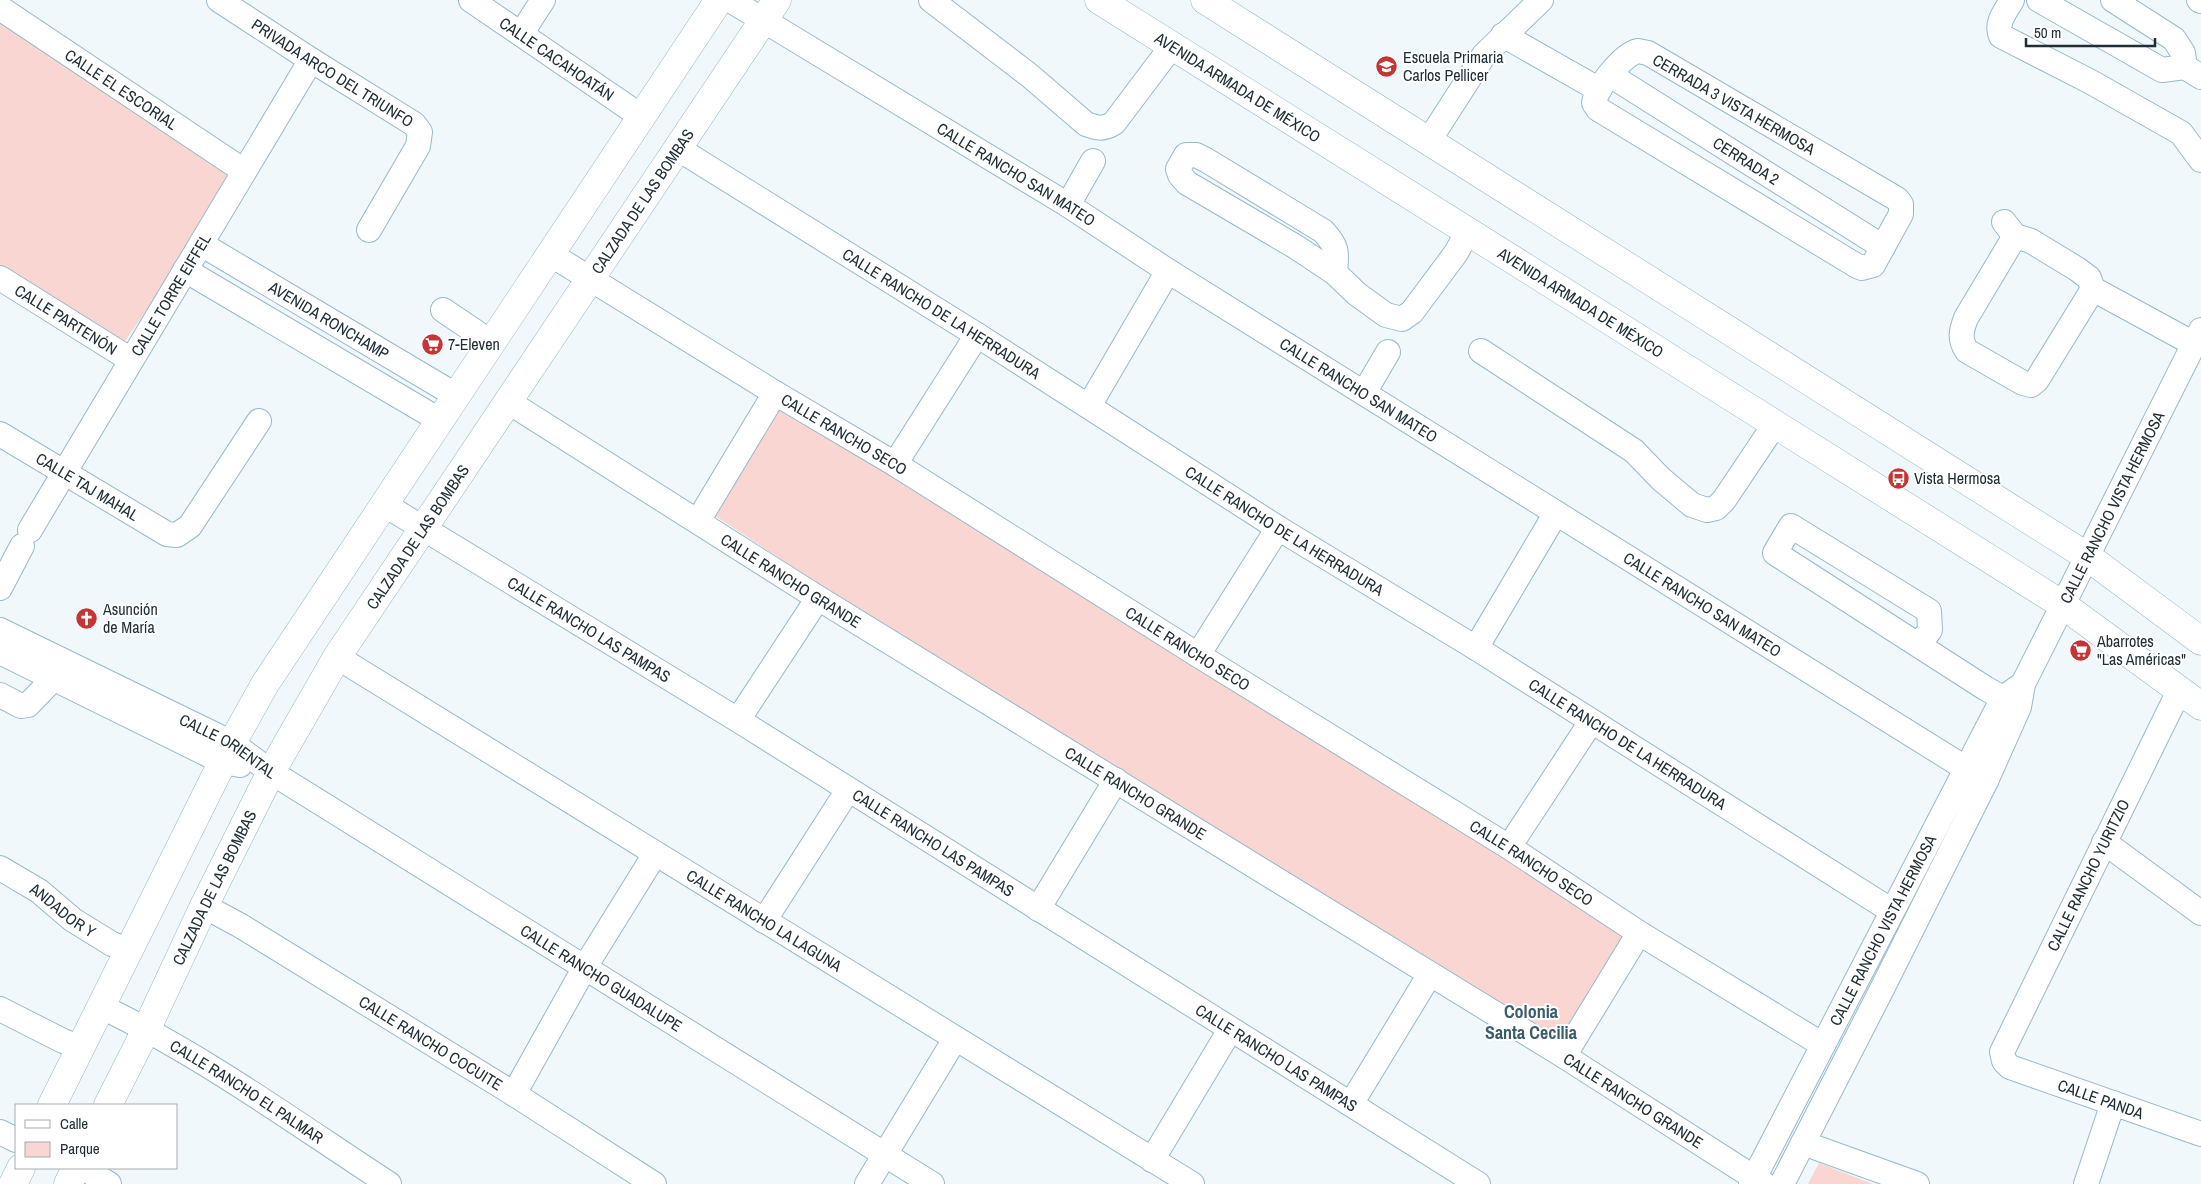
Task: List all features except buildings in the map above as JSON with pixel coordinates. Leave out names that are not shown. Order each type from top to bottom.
[{"type":"main road","points":[[52,1104],[227,752],[265,684],[719,0]]},
{"type":"main road","name":"AVENIDA ARMADA DE MÉXICO","points":[[1099,0],[2063,605],[2201,706]]},
{"type":"main road","points":[[1205,0],[2088,558],[2201,641]]},
{"type":"main road","name":"CALZADA DE LAS BOMBAS","points":[[109,1104],[271,772],[337,657],[770,11]]},
{"type":"main road","points":[[13,1184],[20,1169]]},
{"type":"main road","points":[[68,1184],[76,1169]]},
{"type":"street","name":"PRIVADA ARCO DEL TRIUNFO","points":[[219,0],[414,124],[420,132],[418,146],[369,230]]},
{"type":"street","name":"CALLE CACAHOATÁN","points":[[471,0],[642,117]]},
{"type":"street","points":[[521,34],[543,0]]},
{"type":"street","name":"CALLE RANCHO SAN MATEO","points":[[730,0],[770,11],[1168,271],[1976,775]]},
{"type":"street","points":[[931,0],[1029,75],[1086,124],[1105,129],[1120,116],[1172,46]]},
{"type":"street","points":[[1428,142],[1484,54],[1541,0]]},
{"type":"street","points":[[2012,0],[2000,23],[1998,30],[2001,36],[2091,82],[2180,133],[2201,160]]},
{"type":"street","points":[[2039,0],[2162,70],[2193,72]]},
{"type":"street","points":[[2112,0],[2174,39],[2193,72]]},
{"type":"street","name":"CALLE EL ESCORIAL","points":[[0,8],[244,171]]},
{"type":"street","points":[[1503,35],[1602,91],[1857,266],[1862,268],[1873,265],[1883,247]]},
{"type":"street","name":"CERRADA 3 VISTA HERMOSA","points":[[1602,91],[1632,52],[1648,53],[1898,199],[1901,204],[1901,214],[1883,247]]},
{"type":"street","name":"CALLE TORRE EIFFEL","points":[[0,588],[64,472],[311,60]]},
{"type":"street","name":"CERRADA 2","points":[[1602,91],[1883,247]]},
{"type":"street","name":"CALLE RANCHO DE LA HERRADURA","points":[[677,148],[977,335],[1278,528],[1476,648],[1892,911]]},
{"type":"street","points":[[1335,273],[1337,250],[1323,230],[1206,160],[1196,155],[1186,155],[1178,169],[1180,175],[1187,183],[1296,247],[1335,273],[1357,294],[1386,315],[1402,319],[1412,312],[1456,253],[1468,231]]},
{"type":"street","points":[[1068,205],[1093,161]]},
{"type":"street","points":[[2093,289],[2031,385],[2023,383],[1967,351],[1962,342],[1960,332],[2009,229],[2077,269],[2089,278],[2093,289],[2198,337]]},
{"type":"street","name":"AVENIDA RONCHAMP","points":[[201,244],[457,396]]},
{"type":"street","name":"CALLE RANCHO SECO","points":[[550,254],[775,394],[894,464],[1509,847],[1639,933],[1823,1045]]},
{"type":"street","name":"AVENIDA RONCHAMP","points":[[185,270],[441,420]]},
{"type":"street","points":[[1089,406],[1168,271]]},
{"type":"street","name":"CALLE PARTENÓN","points":[[0,278],[131,360]]},
{"type":"street","points":[[443,310],[492,343]]},
{"type":"street","points":[[307,342],[323,316]]},
{"type":"street","points":[[894,464],[977,335]]},
{"type":"street","name":"CALLE RANCHO VISTA HERMOSA","points":[[1782,1184],[1880,993],[1976,775],[2015,696],[2088,558],[2198,337]]},
{"type":"street","points":[[1481,351],[1634,451],[1661,479],[1692,505],[1707,510],[1716,508],[1724,500],[1775,424]]},
{"type":"street","points":[[1364,393],[1388,352]]},
{"type":"street","points":[[698,521],[775,394]]},
{"type":"street","name":"CALLE RANCHO GRANDE","points":[[507,401],[818,598],[1564,1056],[1756,1182]]},
{"type":"street","name":"CALLE TAJ MAHAL","points":[[0,434],[167,534],[177,535],[190,526],[259,421]]},
{"type":"street","name":"CALLE RANCHO LAS PAMPAS","points":[[385,505],[738,720],[1478,1184]]},
{"type":"street","points":[[1476,648],[1556,513]]},
{"type":"street","points":[[1918,645],[1930,630],[1929,611],[1791,526],[1775,553],[1918,645],[2015,696]]},
{"type":"street","points":[[1198,655],[1278,528]]},
{"type":"street","points":[[738,720],[818,598]]},
{"type":"street","name":"CALLE ORIENTAL","points":[[0,630],[227,752]]},
{"type":"street","name":"CALLE ORIENTAL","points":[[0,652],[54,678],[271,772]]},
{"type":"street","name":"CALLE RANCHO LA LAGUNA","points":[[337,657],[1192,1184]]},
{"type":"street","points":[[0,695],[21,706],[28,705],[54,678]]},
{"type":"street","name":"CALLE RANCHO YURITZIO","points":[[2004,1061],[2002,1052],[2005,1044],[2179,690]]},
{"type":"street","points":[[1509,847],[1591,722]]},
{"type":"street","name":"CALLE RANCHO GUADALUPE","points":[[271,772],[932,1184]]},
{"type":"street","name":"CALLE RANCHO VISTA HERMOSA","points":[[1756,1182],[1823,1045],[1892,911],[1976,775]]},
{"type":"street","points":[[1038,909],[1116,780]]},
{"type":"street","points":[[764,921],[848,790]]},
{"type":"street","points":[[2104,842],[2201,913]]},
{"type":"street","points":[[514,1094],[585,967],[655,854]]},
{"type":"street","name":"ANDADOR Y","points":[[0,868],[39,891],[73,920],[112,944],[128,950]]},
{"type":"street","name":"CALLE RANCHO COCUITE","points":[[204,906],[241,926],[514,1094],[654,1184]]},
{"type":"street","points":[[1564,1056],[1639,933]]},
{"type":"street","points":[[1351,1104],[1430,974]]},
{"type":"street","points":[[1857,980],[1880,993]]},
{"type":"street","name":"CALLE RANCHO EL PALMAR","points":[[100,1006],[147,1028],[389,1184]]},
{"type":"street","points":[[0,1009],[63,1041],[80,1047]]},
{"type":"street","points":[[1152,1160],[1230,1030]]},
{"type":"street","points":[[867,1184],[955,1039]]},
{"type":"street","name":"CALLE PANDA","points":[[2004,1061],[2010,1067],[2201,1134]]},
{"type":"street","points":[[2086,1184],[2113,1102]]},
{"type":"street","points":[[0,1132],[15,1140]]},
{"type":"street","points":[[1803,1143],[1910,1183]]},
{"type":"street","points":[[86,1169],[110,1184]]},
{"type":"green space","points":[[0,10],[239,162],[178,266],[122,345],[0,272]]},
{"type":"green space","points":[[769,394],[1637,934],[1559,1044],[825,588],[700,506]]},
{"type":"green space","points":[[1819,1163],[1873,1184],[1808,1184]]},
{"type":"place","name":"Escuela Primaria Carlos Pellicer","points":[[1387,66]]},
{"type":"place","name":"7-Eleven","points":[[432,344]]},
{"type":"place","name":"Vista Hermosa","points":[[1898,478]]},
{"type":"place","name":"Asunción de María","points":[[87,618]]},
{"type":"place","name":"Abarrotes \"Las Américas\"","points":[[2081,650]]},
{"type":"district","name":"Colonia Santa Cecilia","points":[[1531,1021]]}]
